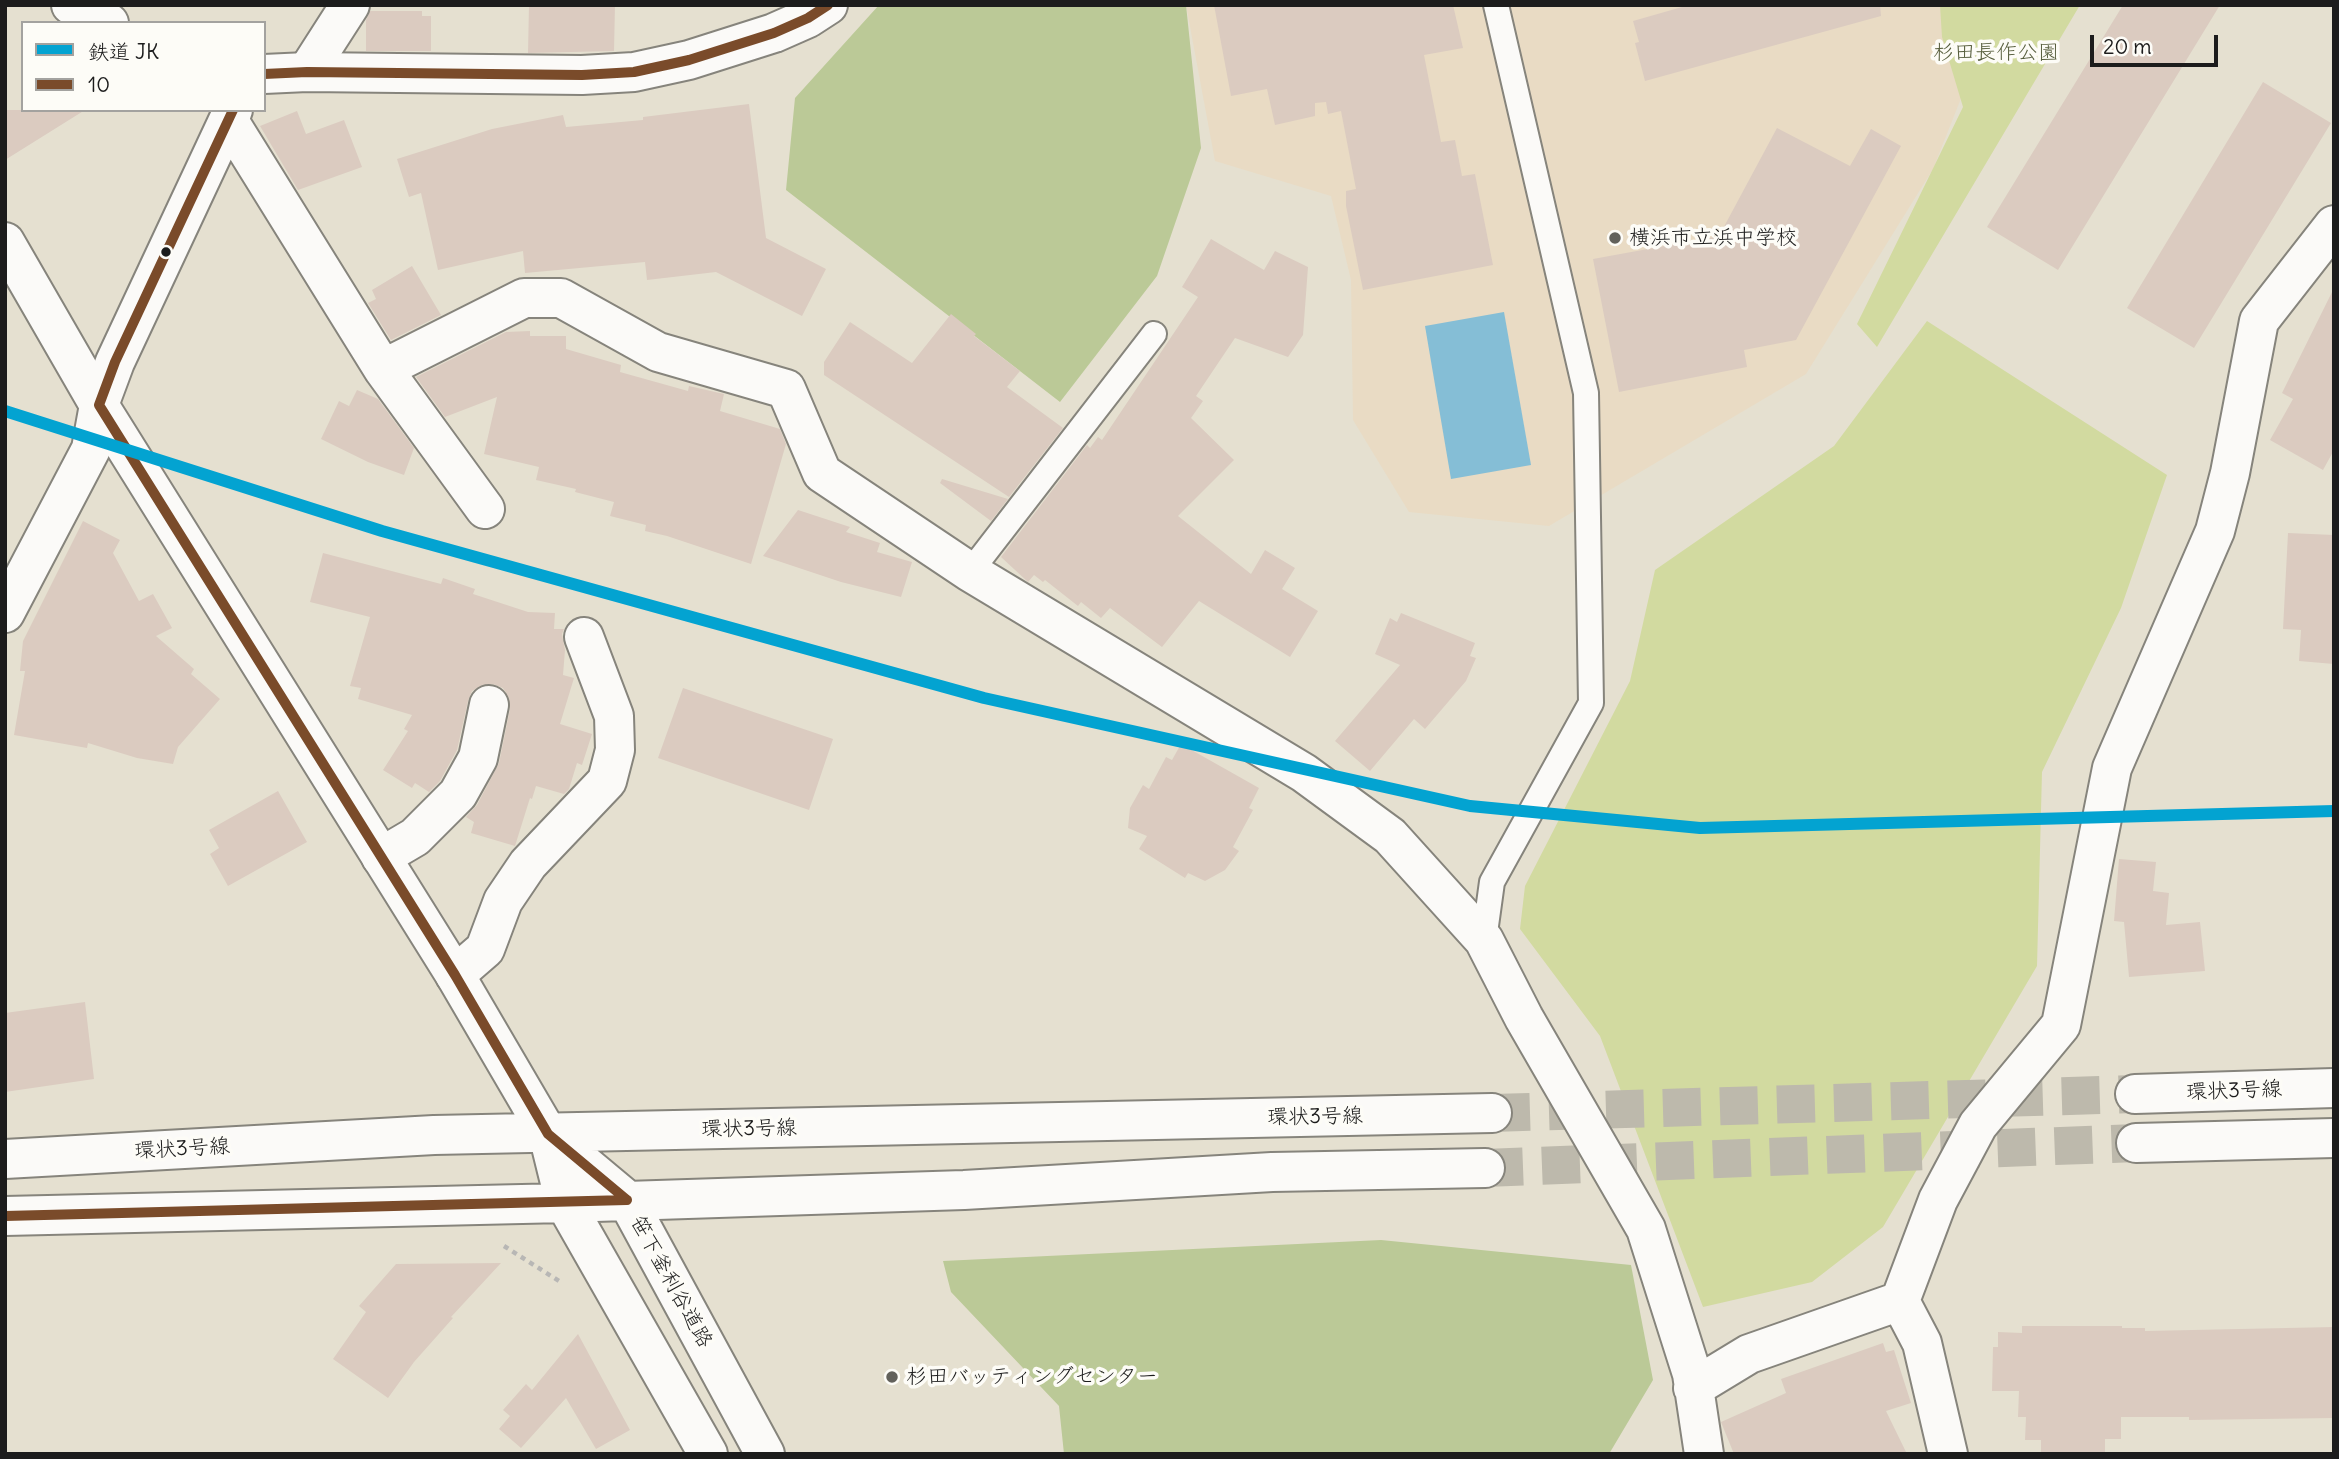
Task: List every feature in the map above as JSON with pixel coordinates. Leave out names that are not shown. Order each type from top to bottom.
[{"type":"street","points":[[71,5],[105,21]]},
{"type":"street","points":[[307,72],[350,5]]},
{"type":"street","points":[[266,74],[582,75],[634,72],[689,60],[774,33],[808,18],[828,5]]},
{"type":"street","points":[[231,116],[383,369],[485,509]]},
{"type":"street","points":[[6,610],[91,449],[99,405],[115,362],[231,116]]},
{"type":"street","points":[[1948,1454],[1922,1343],[1900,1301],[1938,1200],[1978,1125],[2061,1025],[2112,768],[2215,531],[2230,473],[2259,321],[2334,225]]},
{"type":"street","name":"笹下釜利谷道路","points":[[5,242],[99,405],[454,975],[548,1134],[565,1203],[708,1454]]},
{"type":"street","points":[[383,369],[524,298],[561,298],[658,352],[786,389],[822,473],[970,572],[1304,773],[1390,836],[1484,940],[1524,1018],[1647,1229],[1692,1374],[1704,1454]]},
{"type":"street","points":[[454,975],[485,949],[503,901],[528,864],[607,781],[615,750],[614,716],[584,637]]},
{"type":"street","points":[[381,857],[415,837],[458,794],[478,758],[489,705]]},
{"type":"street","name":"環状3号線","points":[[2135,1094],[2334,1088]]},
{"type":"street","name":"環状3号線","points":[[5,1159],[434,1135],[1492,1113]]},
{"type":"street","name":"笹下釜利谷道路","points":[[548,1134],[627,1200],[765,1454]]},
{"type":"street","points":[[2136,1143],[2334,1138]]},
{"type":"street","points":[[5,1216],[565,1203],[964,1190],[1272,1172],[1485,1168]]},
{"type":"street","points":[[1693,1388],[1749,1354],[1900,1301]]},
{"type":"lane","points":[[1484,940],[1492,882],[1591,703],[1586,393],[1496,5]]},
{"type":"lane","points":[[970,572],[1154,334]]},
{"type":"shaded area","name":"横浜市立浜中学校","points":[[1186,5],[1943,5],[1977,58],[1933,169],[1806,374],[1549,526],[1409,512],[1353,420],[1351,280],[1331,196],[1215,161]]},
{"type":"green space","points":[[879,5],[1186,5],[1201,148],[1157,276],[1060,402],[786,190],[795,98]]},
{"type":"green space","name":"杉田長作公園","points":[[1940,5],[2080,5],[1877,347],[1857,324],[1963,107],[1942,37]]},
{"type":"green space","points":[[1927,321],[2167,475],[2121,608],[2042,772],[2037,966],[1883,1227],[1812,1282],[1703,1307],[1600,1036],[1520,929],[1525,886],[1630,681],[1655,570],[1834,446]]},
{"type":"green space","points":[[1381,1240],[1631,1265],[1653,1380],[1609,1454],[1064,1454],[1059,1406],[951,1292],[943,1261]]},
{"type":"water","points":[[1504,312],[1531,465],[1451,479],[1425,326]]},
{"type":"building","points":[[529,5],[615,5],[614,51],[528,53]]},
{"type":"building","points":[[1214,5],[1453,5],[1463,48],[1424,55],[1441,142],[1455,140],[1462,176],[1475,174],[1493,265],[1363,290],[1346,206],[1346,191],[1356,189],[1341,111],[1328,114],[1326,102],[1315,103],[1315,116],[1275,125],[1267,89],[1231,96]]},
{"type":"building","points":[[1689,5],[1880,5],[1881,16],[1645,81],[1635,43],[1639,42],[1633,21]]},
{"type":"building","points":[[2123,5],[2220,5],[2058,270],[1987,227]]},
{"type":"building","points":[[370,11],[422,11],[422,16],[431,16],[431,51],[366,51],[366,20]]},
{"type":"building","points":[[2263,82],[2331,123],[2194,348],[2127,308]]},
{"type":"building","points":[[749,104],[766,238],[826,269],[802,316],[716,272],[647,280],[645,262],[525,273],[523,251],[438,270],[421,193],[409,197],[397,159],[492,129],[563,115],[566,127],[643,120],[643,117]]},
{"type":"building","points":[[5,110],[82,112],[5,160]]},
{"type":"building","points":[[297,111],[306,134],[344,120],[362,167],[298,190],[260,126]]},
{"type":"building","points":[[1777,128],[1850,166],[1871,129],[1901,146],[1796,340],[1744,350],[1747,367],[1619,392],[1593,259],[1719,236]]},
{"type":"building","points":[[1211,239],[1264,270],[1275,251],[1308,267],[1303,335],[1288,357],[1235,338],[1196,396],[1203,401],[1191,418],[1234,460],[1178,516],[1251,574],[1265,550],[1295,568],[1282,589],[1318,611],[1290,657],[1199,601],[1162,647],[1110,608],[1101,618],[1081,602],[1078,606],[1045,580],[1043,582],[1034,575],[1028,582],[1001,557],[1087,445],[1090,448],[1098,437],[1102,440],[1198,297],[1182,287]]},
{"type":"building","points":[[412,266],[441,315],[391,340],[368,303],[376,299],[372,290]]},
{"type":"building","points":[[2334,288],[2334,450],[2323,470],[2270,440],[2293,399],[2282,393]]},
{"type":"building","points":[[951,314],[976,334],[974,336],[1020,371],[1007,387],[1063,428],[1009,497],[824,375],[824,362],[850,322],[912,363]]},
{"type":"building","points":[[530,331],[530,336],[566,336],[566,349],[621,365],[620,372],[688,391],[689,386],[724,394],[720,411],[780,429],[786,444],[751,564],[645,531],[646,525],[610,516],[614,502],[575,492],[576,489],[536,480],[539,467],[484,454],[497,397],[445,417],[416,377],[506,332]]},
{"type":"building","points":[[357,390],[378,399],[414,448],[404,475],[368,462],[321,439],[339,401],[349,406]]},
{"type":"building","points":[[942,479],[1008,499],[991,521],[940,483]]},
{"type":"building","points":[[798,510],[850,527],[846,532],[880,543],[877,552],[912,562],[901,597],[841,582],[763,556]]},
{"type":"building","points":[[83,521],[120,540],[113,553],[139,601],[153,594],[172,628],[156,636],[194,669],[191,674],[220,699],[178,747],[173,764],[137,758],[88,743],[87,748],[14,735],[25,671],[20,671],[23,641]]},
{"type":"building","points":[[2288,533],[2334,535],[2334,664],[2299,661],[2301,630],[2283,629]]},
{"type":"building","points":[[323,553],[441,584],[443,578],[475,589],[473,594],[528,612],[555,613],[554,629],[564,629],[563,675],[574,678],[560,724],[592,734],[582,765],[577,763],[569,789],[564,794],[536,786],[515,846],[471,833],[474,822],[466,817],[477,805],[499,763],[510,709],[509,698],[503,688],[493,684],[482,685],[472,691],[457,750],[440,781],[429,792],[415,783],[412,788],[383,770],[408,731],[404,729],[412,715],[358,699],[361,688],[350,686],[370,617],[310,602]]},
{"type":"building","points":[[1401,613],[1475,643],[1470,656],[1476,658],[1466,681],[1425,729],[1414,719],[1370,771],[1335,741],[1400,665],[1375,654],[1390,618],[1397,622]]},
{"type":"building","points":[[683,688],[833,739],[809,810],[658,758]]},
{"type":"building","points":[[1181,744],[1259,788],[1249,808],[1253,810],[1233,847],[1239,851],[1225,870],[1205,881],[1188,873],[1185,878],[1139,849],[1147,836],[1128,828],[1130,808],[1143,785],[1149,789],[1166,757],[1172,760]]},
{"type":"building","points":[[278,791],[307,842],[228,886],[210,854],[219,848],[209,830]]},
{"type":"building","points":[[2119,859],[2156,862],[2153,891],[2169,893],[2166,925],[2200,922],[2205,971],[2129,977],[2124,922],[2114,921]]},
{"type":"building","points":[[85,1002],[94,1079],[5,1092],[5,1013]]},
{"type":"building","points":[[501,1263],[451,1317],[453,1318],[414,1362],[388,1398],[333,1359],[366,1312],[359,1306],[396,1264]]},
{"type":"building","points":[[2022,1326],[2122,1326],[2145,1328],[2145,1331],[2334,1327],[2334,1418],[2189,1420],[2189,1417],[2121,1417],[2121,1439],[2105,1439],[2105,1454],[2041,1454],[2041,1440],[2025,1440],[2026,1417],[2018,1417],[2019,1391],[1992,1391],[1993,1347],[1998,1347],[1998,1332],[2022,1333]]},
{"type":"building","points":[[578,1334],[630,1430],[596,1449],[566,1398],[521,1448],[499,1429],[510,1416],[503,1410],[526,1384],[532,1390]]},
{"type":"building","points":[[1883,1343],[1886,1352],[1894,1350],[1911,1403],[1886,1411],[1907,1454],[1734,1454],[1721,1422],[1786,1393],[1781,1379]]},
{"type":"tunnel","points":[[1492,1113],[2135,1094]]},
{"type":"tunnel","points":[[1485,1168],[2136,1143]]},
{"type":"rail line","name":"JK","points":[[5,411],[382,531],[984,698],[1470,806],[1700,828],[2334,811]]},
{"type":"transit line","name":"10","points":[[266,74],[582,75],[634,72],[689,60],[774,33],[808,18],[828,5]]},
{"type":"transit line","name":"10","points":[[232,112],[115,362],[99,405],[455,975],[548,1134],[627,1200]]},
{"type":"transit line","name":"10","points":[[5,1216],[627,1200]]},
{"type":"place","name":"横浜市立浜中学校","points":[[1615,238]]},
{"type":"place","name":"杉田バッティングセンター","points":[[892,1377]]}]
